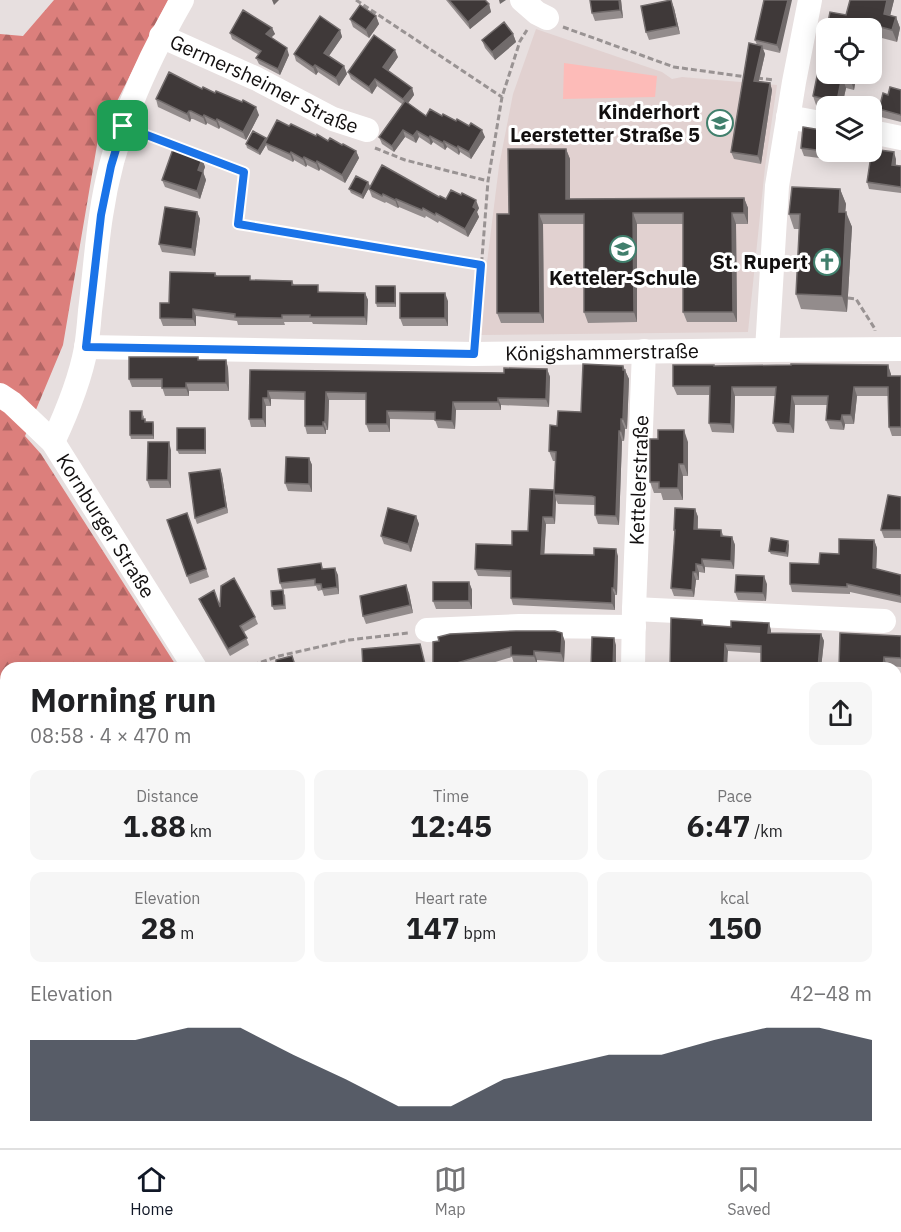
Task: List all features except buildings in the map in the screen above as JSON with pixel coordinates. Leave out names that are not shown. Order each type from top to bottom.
[{"type":"street","name":"Germersheimer Straße","points":[[53,442],[66,415],[79,378],[86,347],[101,215],[111,166],[137,87],[161,36],[182,0]]},
{"type":"street","points":[[767,350],[777,186],[810,0]]},
{"type":"street","name":"Germersheimer Straße","points":[[161,36],[257,79],[333,119],[367,130]]},
{"type":"street","points":[[788,117],[816,122]]},
{"type":"street","points":[[882,134],[901,138]]},
{"type":"street","name":"Königshammerstraße","points":[[86,347],[474,354],[901,349]]},
{"type":"street","name":"Kettelerstraße","points":[[633,662],[644,351]]},
{"type":"street","name":"Kornburger Straße","points":[[0,395],[12,403],[53,442],[191,662]]},
{"type":"street","points":[[427,630],[634,618],[884,621]]},
{"type":"path","points":[[356,0],[502,97]]},
{"type":"path","points":[[474,354],[488,181],[502,97],[520,41],[535,11],[566,29],[674,67],[794,82]]},
{"type":"path","points":[[123,126],[244,172],[238,224],[481,265]]},
{"type":"path","points":[[367,130],[373,147],[405,160],[488,181]]},
{"type":"path","points":[[848,298],[856,299],[875,329],[873,349]]},
{"type":"path","points":[[262,662],[349,640],[427,630]]},
{"type":"shaded area","name":"Ketteler-Schule","points":[[536,29],[662,72],[672,79],[682,77],[777,85],[765,167],[748,332],[478,335],[499,166],[513,94]]},
{"type":"shaded area","points":[[564,63],[657,76],[655,97],[563,99]]},
{"type":"green space","points":[[54,0],[168,0],[98,139],[63,345],[25,436],[41,454],[174,662],[0,662],[0,34],[23,36]]},
{"type":"place","name":"Kinderhort Leerstetter Straße 5","points":[[720,123]]},
{"type":"place","name":"Ketteler-Schule","points":[[623,249]]},
{"type":"place","name":"St. Rupert","points":[[827,262]]},
{"type":"route","points":[[123,126],[244,172],[238,224],[481,265],[474,354],[86,347],[101,215],[111,166],[123,126]]}]
